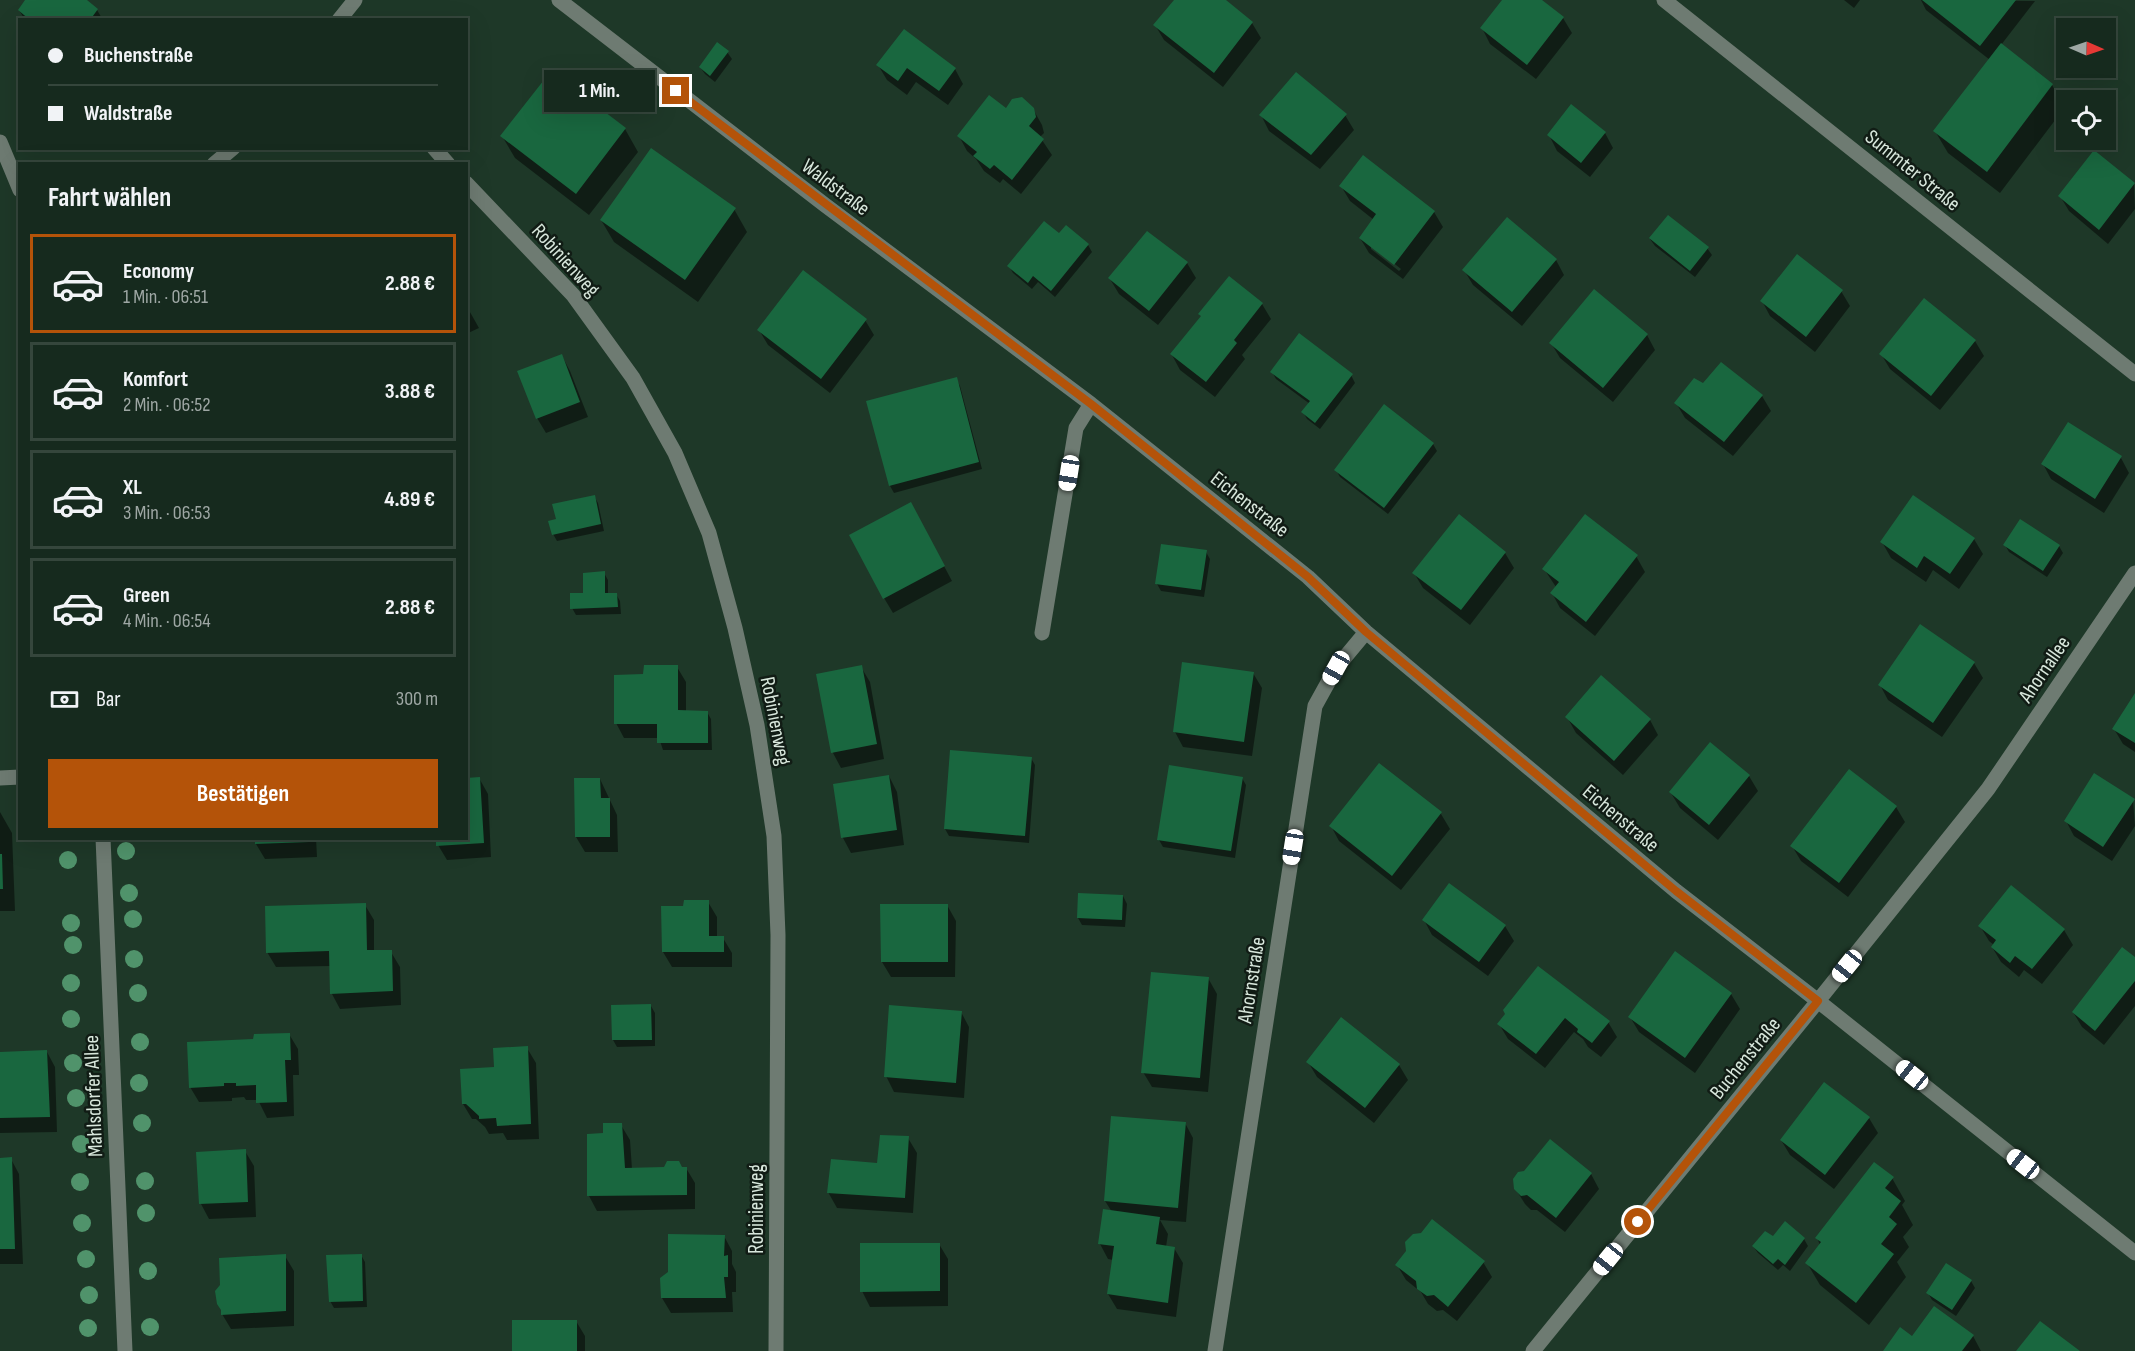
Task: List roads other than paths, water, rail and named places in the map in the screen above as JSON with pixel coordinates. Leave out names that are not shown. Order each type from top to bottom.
[{"type":"street","points":[[341,18],[355,0]]},
{"type":"street","name":"Waldstraße","points":[[559,0],[825,205],[1091,404]]},
{"type":"street","name":"Summter Straße","points":[[1664,0],[2135,374]]},
{"type":"street","points":[[0,142],[18,185]]},
{"type":"street","points":[[216,162],[231,150]]},
{"type":"street","points":[[436,150],[446,162]]},
{"type":"street","name":"Robinienweg","points":[[468,185],[573,295],[633,378],[675,453],[709,533],[735,628],[758,725],[774,836],[778,935],[776,1351]]},
{"type":"street","points":[[1042,633],[1076,428],[1091,404]]},
{"type":"street","name":"Eichenstraße","points":[[1091,404],[1308,577],[1366,632],[1676,891],[2135,1253]]},
{"type":"street","name":"Ahornallee","points":[[1988,789],[2135,573]]},
{"type":"street","name":"Ahornstraße","points":[[1215,1351],[1315,706],[1336,668],[1366,632]]},
{"type":"street","points":[[0,778],[18,777]]},
{"type":"street","name":"Buchenstraße","points":[[1533,1351],[1988,789]]},
{"type":"street","name":"Mahlsdorfer Allee","points":[[103,840],[125,1351]]}]
